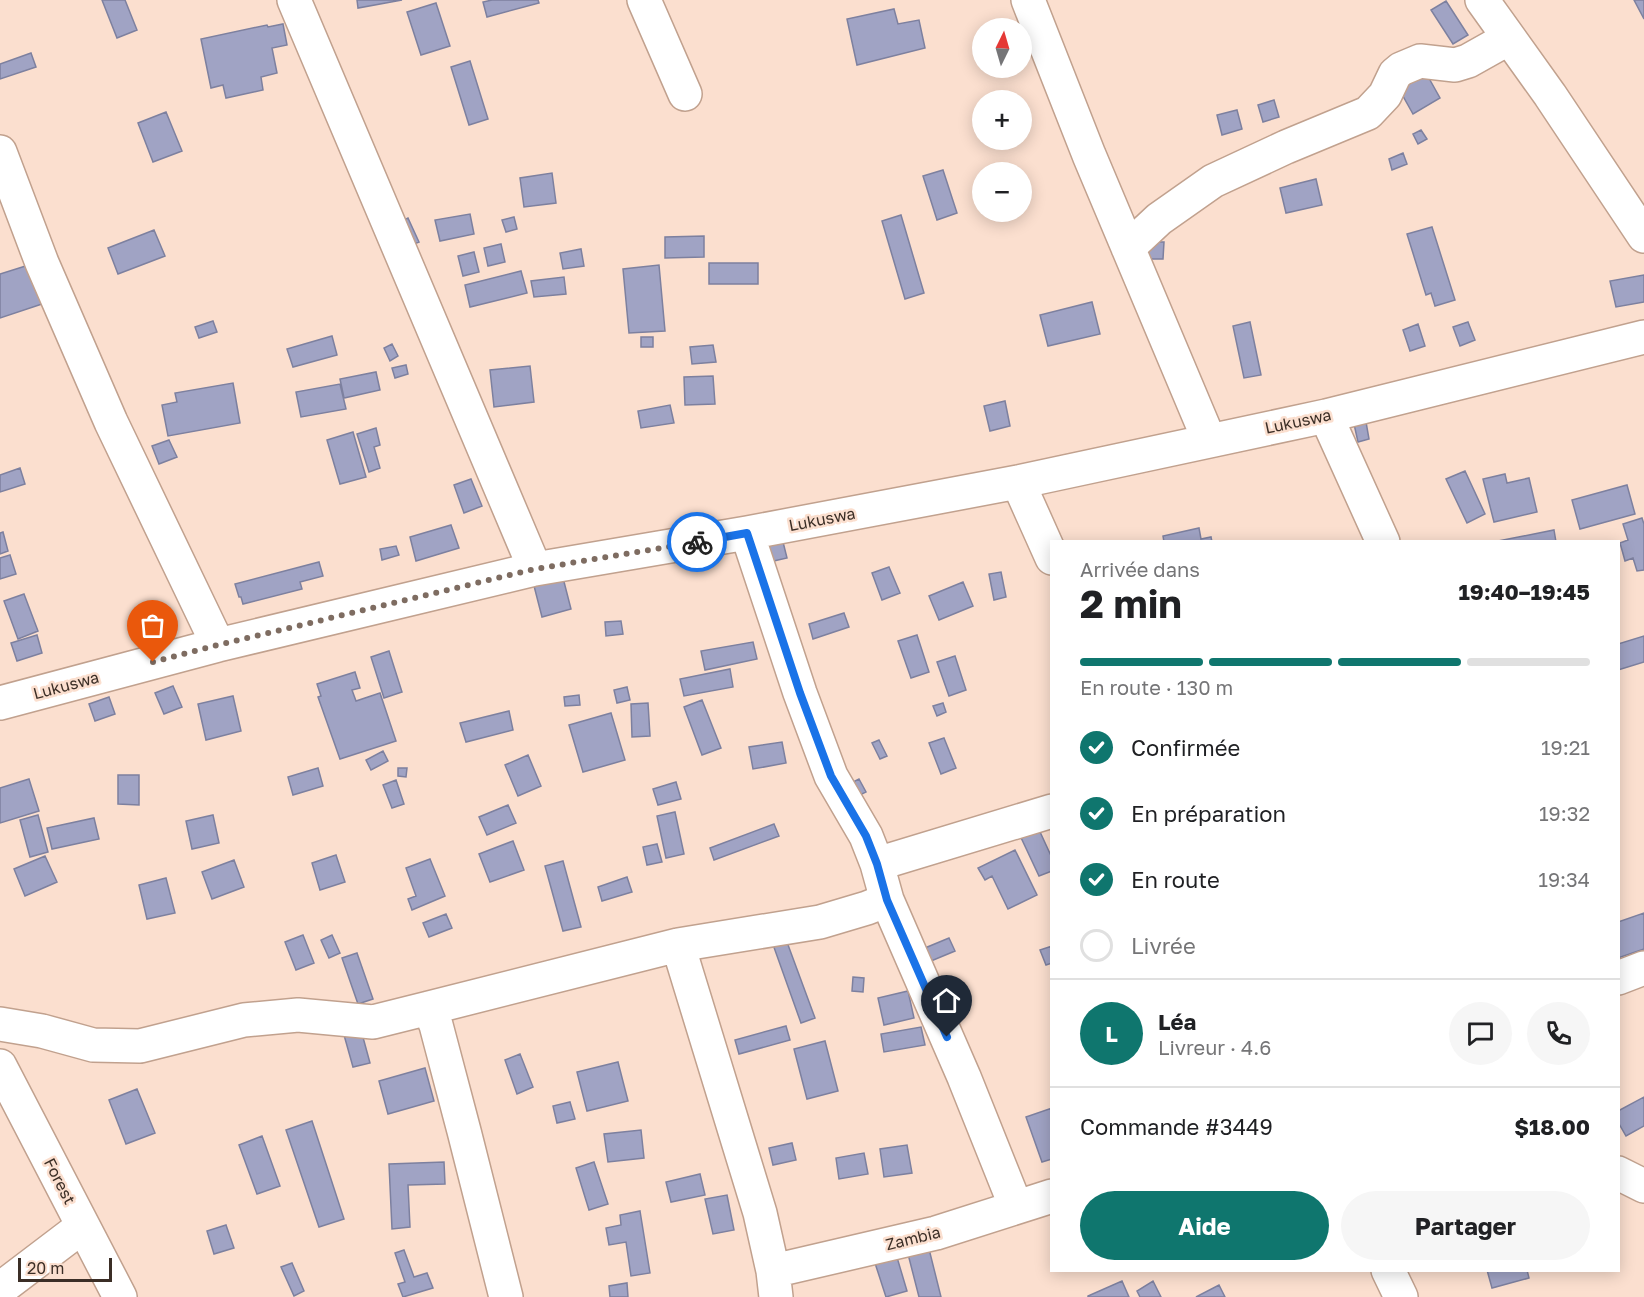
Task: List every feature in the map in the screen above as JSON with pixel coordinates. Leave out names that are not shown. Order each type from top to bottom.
[{"type":"street","points":[[294,0],[535,569]]},
{"type":"street","points":[[644,0],[685,94]]},
{"type":"street","points":[[1028,0],[1089,155],[1209,440]]},
{"type":"street","points":[[1482,0],[1550,95],[1644,236]]},
{"type":"street","points":[[1128,249],[1159,219],[1213,181],[1286,147],[1368,113],[1385,95],[1395,74],[1401,69],[1420,61],[1455,64],[1468,61],[1509,38]]},
{"type":"street","points":[[0,152],[42,263],[111,422],[218,645]]},
{"type":"street","name":"Lukuswa","points":[[0,703],[218,645],[535,569],[1018,483],[1326,416],[1644,337]]},
{"type":"street","points":[[1326,416],[1382,540]]},
{"type":"street","points":[[1018,483],[1050,554]]},
{"type":"street","points":[[747,533],[800,693],[831,776],[866,836],[887,900],[964,1077],[1016,1207]]},
{"type":"street","points":[[877,864],[1050,813]]},
{"type":"street","points":[[0,1024],[42,1031],[93,1045],[140,1046],[244,1020],[298,1015],[374,1022],[678,945],[820,922],[887,900]]},
{"type":"street","points":[[678,945],[760,1213],[774,1284]]},
{"type":"street","points":[[1620,977],[1644,968]]},
{"type":"street","points":[[429,1008],[436,1025],[459,1110],[506,1297]]},
{"type":"street","name":"Forest","points":[[0,1066],[120,1297]]},
{"type":"street","points":[[1620,1174],[1644,1186]]},
{"type":"street","name":"Zambia","points":[[774,1284],[1050,1197]]},
{"type":"street","points":[[0,1289],[83,1226]]},
{"type":"street","points":[[1389,1272],[1401,1297]]},
{"type":"building","points":[[102,0],[125,0],[137,30],[117,38]]},
{"type":"building","points":[[357,0],[402,0],[358,8]]},
{"type":"building","points":[[538,0],[539,3],[487,17],[483,2]]},
{"type":"building","points":[[1634,0],[1644,0],[1644,19]]},
{"type":"building","points":[[1446,1],[1468,35],[1453,44],[1431,10]]},
{"type":"building","points":[[436,3],[450,46],[421,55],[407,12]]},
{"type":"building","points":[[894,9],[898,24],[919,20],[925,48],[857,65],[847,19]]},
{"type":"building","points":[[283,24],[287,45],[272,48],[277,73],[261,77],[263,90],[226,98],[223,85],[211,88],[201,39],[267,25],[268,27]]},
{"type":"building","points":[[31,53],[36,67],[0,79],[0,64]]},
{"type":"building","points":[[470,61],[488,119],[469,125],[451,67]]},
{"type":"building","points":[[1421,64],[1440,98],[1413,114],[1394,80]]},
{"type":"building","points":[[1274,100],[1279,117],[1263,122],[1258,105]]},
{"type":"building","points":[[1237,110],[1242,129],[1222,135],[1217,115]]},
{"type":"building","points":[[166,112],[182,151],[153,162],[138,123]]},
{"type":"building","points":[[1421,130],[1427,139],[1418,144],[1413,134]]},
{"type":"building","points":[[1403,153],[1407,164],[1392,170],[1389,159]]},
{"type":"building","points":[[943,170],[957,213],[937,220],[923,176]]},
{"type":"building","points":[[552,173],[556,203],[524,207],[520,178]]},
{"type":"building","points":[[1316,179],[1322,205],[1286,213],[1280,188]]},
{"type":"building","points":[[470,214],[474,234],[440,241],[435,220]]},
{"type":"building","points":[[901,215],[924,293],[905,299],[882,221]]},
{"type":"building","points":[[514,217],[517,229],[506,232],[502,220]]},
{"type":"building","points":[[408,218],[419,242],[411,245],[400,222]]},
{"type":"building","points":[[1432,227],[1455,300],[1435,306],[1431,293],[1426,295],[1407,234]]},
{"type":"building","points":[[154,230],[165,256],[118,274],[108,248]]},
{"type":"building","points":[[704,236],[704,257],[665,258],[665,237]]},
{"type":"building","points":[[1147,242],[1164,242],[1163,259],[1147,259]]},
{"type":"building","points":[[501,244],[505,262],[488,266],[484,248]]},
{"type":"building","points":[[581,249],[584,266],[563,269],[560,253]]},
{"type":"building","points":[[474,252],[479,272],[463,276],[458,256]]},
{"type":"building","points":[[709,263],[758,263],[758,284],[709,284]]},
{"type":"building","points":[[32,264],[45,303],[0,318],[0,274]]},
{"type":"building","points":[[659,265],[665,331],[629,333],[623,269]]},
{"type":"building","points":[[521,271],[527,293],[470,307],[465,285]]},
{"type":"building","points":[[1644,275],[1644,302],[1616,307],[1610,281]]},
{"type":"building","points":[[564,277],[566,294],[534,297],[531,281]]},
{"type":"building","points":[[1092,302],[1100,334],[1048,346],[1040,315]]},
{"type":"building","points":[[213,321],[217,332],[199,338],[195,327]]},
{"type":"building","points":[[1250,322],[1261,375],[1244,378],[1233,326]]},
{"type":"building","points":[[1468,322],[1475,340],[1460,346],[1453,327]]},
{"type":"building","points":[[1418,324],[1425,346],[1410,351],[1403,330]]},
{"type":"building","points":[[332,336],[337,355],[293,367],[287,349]]},
{"type":"building","points":[[641,337],[653,337],[653,347],[641,347]]},
{"type":"building","points":[[392,344],[398,356],[390,361],[384,348]]},
{"type":"building","points":[[713,345],[716,362],[692,364],[690,347]]},
{"type":"building","points":[[406,365],[408,374],[395,378],[392,368]]},
{"type":"building","points":[[530,366],[534,402],[494,407],[490,370]]},
{"type":"building","points":[[376,372],[380,390],[344,398],[340,379]]},
{"type":"building","points":[[713,376],[715,404],[685,405],[684,377]]},
{"type":"building","points":[[233,383],[240,423],[168,436],[162,405],[177,402],[175,393]]},
{"type":"building","points":[[340,384],[346,409],[301,417],[296,392]]},
{"type":"building","points":[[1005,401],[1010,426],[990,431],[984,406]]},
{"type":"building","points":[[670,405],[674,423],[641,428],[638,411]]},
{"type":"building","points":[[1366,422],[1369,439],[1358,442],[1354,424]]},
{"type":"building","points":[[376,428],[380,445],[374,447],[380,468],[369,472],[357,434]]},
{"type":"building","points":[[353,432],[366,477],[340,484],[327,440]]},
{"type":"building","points":[[169,440],[177,457],[159,464],[152,446]]},
{"type":"building","points":[[20,468],[25,484],[0,492],[0,475]]},
{"type":"building","points":[[1465,471],[1485,514],[1467,523],[1446,479]]},
{"type":"building","points":[[1505,474],[1507,483],[1529,478],[1537,512],[1494,522],[1483,479]]},
{"type":"building","points":[[471,479],[482,506],[464,513],[454,485]]},
{"type":"building","points":[[1627,485],[1635,514],[1580,529],[1572,500]]},
{"type":"building","points":[[1642,518],[1644,570],[1637,571],[1633,558],[1625,561],[1620,543],[1628,540],[1623,524]]},
{"type":"building","points":[[451,525],[459,548],[416,561],[410,537]]},
{"type":"building","points":[[1199,528],[1201,539],[1211,537],[1212,540],[1164,540],[1163,536]]},
{"type":"building","points":[[1554,530],[1556,540],[1503,540]]},
{"type":"building","points":[[3,532],[8,551],[0,554],[0,533]]},
{"type":"building","points":[[781,534],[787,558],[769,562],[762,540]]},
{"type":"building","points":[[396,546],[399,555],[382,560],[380,549]]},
{"type":"building","points":[[10,555],[16,574],[0,579],[0,558]]},
{"type":"building","points":[[319,562],[323,576],[300,582],[302,589],[243,604],[239,597],[235,584]]},
{"type":"building","points":[[889,567],[900,593],[882,600],[872,573]]},
{"type":"building","points":[[1001,572],[1006,597],[994,600],[989,574]]},
{"type":"building","points":[[562,574],[571,609],[542,617],[533,582]]},
{"type":"building","points":[[963,582],[973,606],[939,620],[929,596]]},
{"type":"building","points":[[24,594],[38,631],[18,639],[4,601]]},
{"type":"building","points":[[844,613],[849,627],[813,639],[809,624]]},
{"type":"building","points":[[621,621],[623,634],[606,636],[605,622]]},
{"type":"building","points":[[37,635],[42,653],[17,661],[11,643]]},
{"type":"building","points":[[917,635],[929,672],[911,678],[898,641]]},
{"type":"building","points":[[1644,636],[1644,662],[1620,669],[1620,643]]},
{"type":"building","points":[[753,642],[757,659],[705,670],[701,651]]},
{"type":"building","points":[[389,651],[402,692],[384,698],[371,657]]},
{"type":"building","points":[[955,656],[966,690],[949,696],[937,662]]},
{"type":"building","points":[[730,669],[733,687],[684,696],[680,679]]},
{"type":"building","points":[[355,672],[360,688],[352,690],[356,701],[380,693],[396,741],[340,759],[318,697],[321,696],[317,684]]},
{"type":"building","points":[[173,686],[182,707],[164,714],[155,693]]},
{"type":"building","points":[[627,687],[630,700],[617,703],[614,690]]},
{"type":"building","points":[[579,695],[580,705],[565,706],[564,697]]},
{"type":"building","points":[[233,696],[241,731],[206,740],[198,704]]},
{"type":"building","points":[[109,697],[115,714],[95,721],[89,704]]},
{"type":"building","points":[[702,700],[721,748],[702,755],[684,707]]},
{"type":"building","points":[[648,703],[650,736],[632,737],[631,704]]},
{"type":"building","points":[[943,703],[946,712],[937,716],[933,706]]},
{"type":"building","points":[[509,711],[513,730],[466,742],[460,723]]},
{"type":"building","points":[[611,713],[625,760],[583,772],[569,725]]},
{"type":"building","points":[[944,738],[956,768],[941,774],[929,743]]},
{"type":"building","points":[[879,740],[887,756],[880,759],[872,743]]},
{"type":"building","points":[[782,742],[786,763],[753,769],[749,747]]},
{"type":"building","points":[[383,751],[388,761],[371,770],[366,760]]},
{"type":"building","points":[[528,755],[541,786],[518,796],[505,765]]},
{"type":"building","points":[[318,768],[323,786],[293,795],[288,777]]},
{"type":"building","points":[[398,768],[407,768],[406,777],[398,776]]},
{"type":"building","points":[[118,775],[139,775],[139,805],[118,804]]},
{"type":"building","points":[[29,779],[39,811],[0,823],[0,788]]},
{"type":"building","points":[[859,779],[866,792],[852,799],[845,786]]},
{"type":"building","points":[[396,780],[404,804],[392,808],[383,785]]},
{"type":"building","points":[[676,782],[681,799],[658,805],[653,789]]},
{"type":"building","points":[[508,805],[516,823],[487,835],[479,817]]},
{"type":"building","points":[[675,812],[684,854],[666,858],[657,816]]},
{"type":"building","points":[[38,815],[48,852],[30,857],[20,820]]},
{"type":"building","points":[[213,815],[219,843],[192,849],[186,821]]},
{"type":"building","points":[[94,818],[99,839],[52,849],[47,828]]},
{"type":"building","points":[[1035,821],[1050,854],[1050,872],[1039,876],[1017,829]]},
{"type":"building","points":[[774,824],[779,836],[714,860],[710,848]]},
{"type":"building","points":[[513,841],[524,870],[490,882],[479,854]]},
{"type":"building","points":[[657,844],[662,862],[647,865],[643,847]]},
{"type":"building","points":[[1015,850],[1037,895],[1008,909],[992,876],[985,880],[978,868]]},
{"type":"building","points":[[336,855],[345,882],[320,890],[312,863]]},
{"type":"building","points":[[45,856],[57,882],[25,896],[14,869]]},
{"type":"building","points":[[430,859],[445,896],[412,910],[408,899],[416,896],[406,868]]},
{"type":"building","points":[[234,860],[244,887],[212,899],[202,872]]},
{"type":"building","points":[[563,861],[581,927],[563,931],[545,866]]},
{"type":"building","points":[[627,877],[632,892],[602,901],[598,887]]},
{"type":"building","points":[[166,878],[175,913],[147,919],[139,885]]},
{"type":"building","points":[[1644,913],[1644,949],[1620,957],[1620,921]]},
{"type":"building","points":[[446,914],[452,928],[429,937],[423,923]]},
{"type":"building","points":[[784,934],[815,1018],[801,1023],[771,939]]},
{"type":"building","points":[[303,935],[314,963],[296,970],[285,942]]},
{"type":"building","points":[[332,935],[340,953],[329,958],[321,940]]},
{"type":"building","points":[[949,938],[955,951],[931,961],[925,948]]},
{"type":"building","points":[[1050,947],[1050,964],[1046,965],[1040,950]]},
{"type":"building","points":[[357,953],[373,999],[358,1004],[342,958]]},
{"type":"building","points":[[853,977],[864,978],[863,992],[852,991]]},
{"type":"building","points":[[908,991],[914,1018],[884,1025],[878,998]]},
{"type":"building","points":[[786,1026],[790,1040],[739,1054],[735,1040]]},
{"type":"building","points":[[921,1027],[925,1045],[884,1052],[881,1034]]},
{"type":"building","points":[[361,1030],[370,1063],[353,1067],[344,1035]]},
{"type":"building","points":[[825,1041],[838,1091],[807,1099],[794,1049]]},
{"type":"building","points":[[520,1054],[533,1087],[517,1094],[505,1060]]},
{"type":"building","points":[[618,1062],[628,1101],[587,1111],[577,1072]]},
{"type":"building","points":[[425,1068],[434,1101],[388,1114],[379,1081]]},
{"type":"building","points":[[137,1089],[155,1133],[126,1144],[109,1100]]},
{"type":"building","points":[[1644,1097],[1644,1126],[1626,1136],[1620,1126],[1620,1110]]},
{"type":"building","points":[[570,1102],[575,1119],[557,1123],[553,1106]]},
{"type":"building","points":[[1050,1109],[1050,1160],[1042,1162],[1026,1117]]},
{"type":"building","points":[[312,1121],[344,1219],[319,1227],[286,1130]]},
{"type":"building","points":[[641,1130],[644,1158],[608,1162],[604,1134]]},
{"type":"building","points":[[262,1136],[280,1186],[257,1194],[239,1145]]},
{"type":"building","points":[[792,1143],[796,1160],[773,1165],[769,1148]]},
{"type":"building","points":[[907,1145],[912,1173],[884,1177],[880,1149]]},
{"type":"building","points":[[864,1153],[868,1174],[839,1179],[836,1158]]},
{"type":"building","points":[[444,1162],[445,1184],[408,1185],[410,1227],[392,1229],[389,1164]]},
{"type":"building","points":[[594,1162],[608,1204],[589,1210],[576,1168]]},
{"type":"building","points":[[700,1174],[705,1195],[671,1202],[666,1182]]},
{"type":"building","points":[[727,1195],[734,1230],[713,1234],[705,1199]]},
{"type":"building","points":[[640,1211],[650,1273],[631,1276],[626,1242],[609,1245],[606,1228],[621,1225],[620,1215]]},
{"type":"building","points":[[226,1225],[234,1248],[214,1254],[207,1231]]},
{"type":"building","points":[[929,1249],[941,1297],[919,1297],[908,1254]]},
{"type":"building","points":[[404,1250],[414,1277],[427,1273],[433,1288],[403,1297],[398,1284],[405,1282],[395,1253]]},
{"type":"building","points":[[896,1254],[907,1291],[886,1297],[874,1260]]},
{"type":"building","points":[[292,1263],[304,1291],[294,1296],[281,1267]]},
{"type":"building","points":[[1488,1272],[1528,1272],[1529,1278],[1492,1288]]},
{"type":"building","points":[[1122,1281],[1129,1297],[1088,1297],[1088,1296]]},
{"type":"building","points":[[1153,1281],[1161,1297],[1140,1297],[1137,1291]]},
{"type":"building","points":[[627,1283],[628,1297],[610,1297],[609,1286]]},
{"type":"building","points":[[1219,1285],[1225,1297],[1196,1297]]},
{"type":"way so far","points":[[153,662],[535,569],[697,542]]},
{"type":"route","points":[[697,542],[747,533],[800,693],[831,776],[866,836],[887,900],[947,1037]]}]
